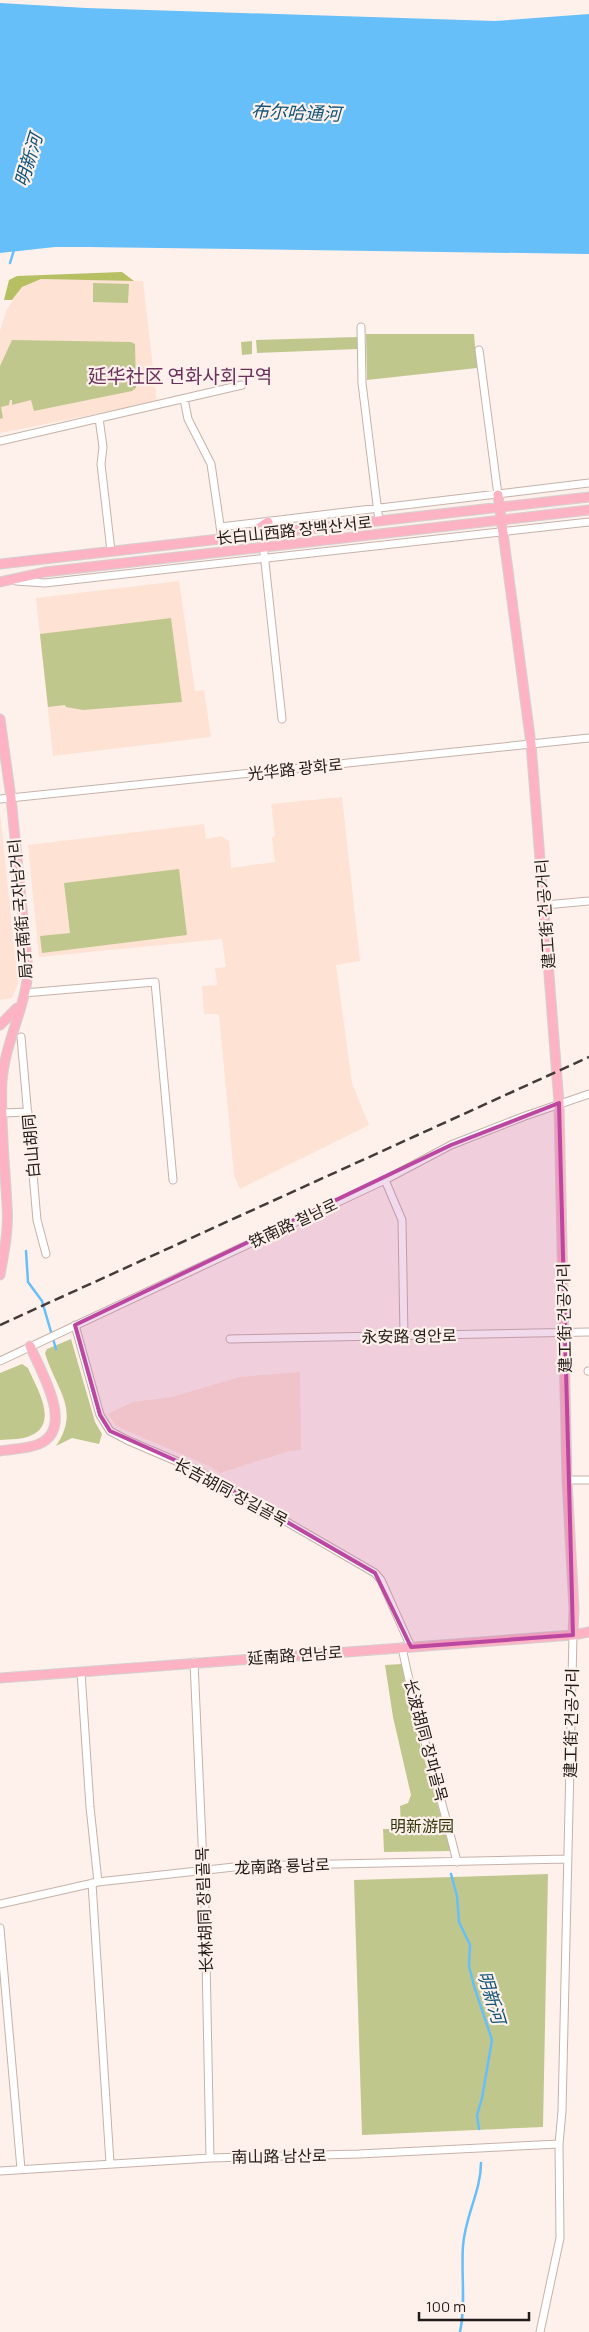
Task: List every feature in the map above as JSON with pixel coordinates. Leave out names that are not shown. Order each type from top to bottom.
[{"type":"main road","name":"建工街 건공거리","points":[[498,495],[531,744],[559,1103],[566,1480],[574,1609],[573,1635]]},
{"type":"main road","name":"长白山西路 장백산서로","points":[[0,564],[589,497]]},
{"type":"main road","name":"长白山西路 장백산서로","points":[[0,582],[45,572],[264,552],[589,510]]},
{"type":"main road","points":[[249,535],[268,522]]},
{"type":"main road","name":"局子南街 국자남거리","points":[[0,720],[11,798],[28,970],[24,993],[6,1051],[2,1078],[2,1113],[8,1208],[0,1275]]},
{"type":"main road","points":[[0,1025],[20,1004]]},
{"type":"main road","points":[[0,1452],[40,1444],[52,1432],[55,1424],[54,1403],[30,1346]]},
{"type":"main road","name":"延南路 연남로","points":[[0,1678],[573,1635],[589,1632]]},
{"type":"street","points":[[361,327],[362,383],[378,521]]},
{"type":"street","points":[[479,350],[498,495]]},
{"type":"street","points":[[0,441],[242,385]]},
{"type":"street","points":[[184,398],[188,419],[211,464],[222,538]]},
{"type":"street","points":[[99,418],[112,551]]},
{"type":"street","name":"长白山西路 장백산서로","points":[[220,527],[589,484]]},
{"type":"street","name":"长白山西路 장백산서로","points":[[264,552],[589,522]]},
{"type":"street","points":[[264,552],[282,719]]},
{"type":"street","name":"光华路 광화로","points":[[0,800],[589,738]]},
{"type":"street","points":[[545,906],[589,901]]},
{"type":"street","points":[[24,993],[155,982],[173,1180]]},
{"type":"street","name":"白山胡同","points":[[21,1037],[39,1230],[46,1254]]},
{"type":"street","name":"铁南路 철남로","points":[[0,1361],[385,1180],[451,1145],[559,1103],[578,1100],[589,1094]]},
{"type":"street","points":[[2,1113],[28,1112]]},
{"type":"street","points":[[385,1180],[402,1220],[404,1336]]},
{"type":"street","name":"长吉胡同 장길골목","points":[[72,1327],[100,1415],[110,1431],[197,1470],[375,1573],[381,1580],[407,1647]]},
{"type":"street","name":"永安路 영안로","points":[[230,1340],[589,1332]]},
{"type":"street","points":[[566,1480],[589,1480]]},
{"type":"street","name":"建工街 건공거리","points":[[540,2332],[560,2238],[559,2144],[562,2111],[573,1635]]},
{"type":"street","name":"长波胡同 장파골목","points":[[407,1647],[412,1699],[442,1799],[457,1862]]},
{"type":"street","name":"长林胡同 장림골목","points":[[194,1662],[210,2158]]},
{"type":"street","points":[[81,1672],[95,1882],[110,2163]]},
{"type":"street","name":"龙南路 룡남로","points":[[0,1904],[95,1882],[244,1866],[568,1859]]},
{"type":"street","points":[[0,1928],[21,2169]]},
{"type":"street","name":"南山路 남산로","points":[[0,2171],[210,2158],[359,2154],[559,2144]]},
{"type":"highlighted area","points":[[559,1103],[573,1635],[411,1647],[375,1573],[197,1470],[110,1431],[100,1415],[75,1325],[451,1145]]},
{"type":"shaded area","points":[[41,279],[143,281],[157,402],[0,433],[0,331],[7,309],[22,287]]},
{"type":"shaded area","points":[[179,581],[195,691],[204,690],[211,737],[53,756],[36,598]]},
{"type":"shaded area","points":[[342,797],[360,961],[336,965],[352,1083],[369,1125],[240,1189],[234,1176],[219,1014],[204,1014],[202,986],[217,985],[215,968],[226,967],[222,939],[39,957],[28,845],[204,824],[206,839],[221,836],[229,841],[231,868],[275,862],[272,838],[275,835],[271,804]]},
{"type":"shaded area","points":[[0,812],[18,983],[12,998],[0,1000]]},
{"type":"shaded area","points":[[300,1372],[301,1450],[289,1451],[220,1473],[209,1466],[116,1426],[108,1414],[133,1402],[172,1397],[240,1377]]},
{"type":"green space","points":[[122,272],[134,281],[41,279],[22,287],[12,300],[4,300],[9,280],[17,276]]},
{"type":"green space","points":[[93,283],[129,284],[128,303],[93,302]]},
{"type":"green space","points":[[366,334],[474,334],[477,368],[367,380]]},
{"type":"green space","points":[[357,337],[358,349],[257,353],[256,340]]},
{"type":"green space","points":[[12,340],[131,342],[135,344],[136,388],[132,391],[34,411],[31,400],[12,405],[12,400],[10,400],[9,405],[1,407],[3,418],[0,419],[0,366]]},
{"type":"green space","points":[[252,341],[252,354],[242,355],[241,342]]},
{"type":"green space","points":[[171,618],[182,702],[83,710],[66,707],[65,705],[48,707],[40,634]]},
{"type":"green space","points":[[179,869],[187,935],[42,953],[40,936],[70,933],[64,883]]},
{"type":"green space","points":[[71,1339],[95,1422],[102,1434],[99,1444],[72,1438],[56,1446],[63,1433],[66,1410],[60,1389],[45,1353],[47,1349]]},
{"type":"green space","points":[[22,1364],[28,1368],[40,1394],[45,1413],[44,1422],[40,1429],[28,1437],[0,1440],[0,1373]]},
{"type":"green space","name":"明新游园","points":[[402,1664],[410,1710],[451,1851],[384,1852],[383,1829],[401,1829],[400,1806],[408,1803],[411,1795],[393,1717],[385,1665]]},
{"type":"green space","points":[[548,1874],[543,2127],[362,2135],[354,1880]]},
{"type":"water","name":"布尔哈通河","points":[[0,3],[86,8],[495,21],[589,14],[589,254],[86,247],[55,247],[0,253]]},
{"type":"waterway","name":"明新河","points":[[10,263],[14,250]]},
{"type":"waterway","name":"明新河","points":[[26,1251],[28,1282],[42,1301],[56,1349]]},
{"type":"waterway","name":"明新河","points":[[451,1874],[457,1896],[459,1922],[470,1945],[469,1966],[492,2040],[482,2098],[477,2115],[479,2129]]},
{"type":"waterway","name":"明新河","points":[[460,2332],[463,2311],[464,2235],[478,2184],[481,2163]]},
{"type":"railway","points":[[0,1325],[589,1057]]},
{"type":"district","name":"延华社区 연화사회구역","points":[[180,376]]}]
